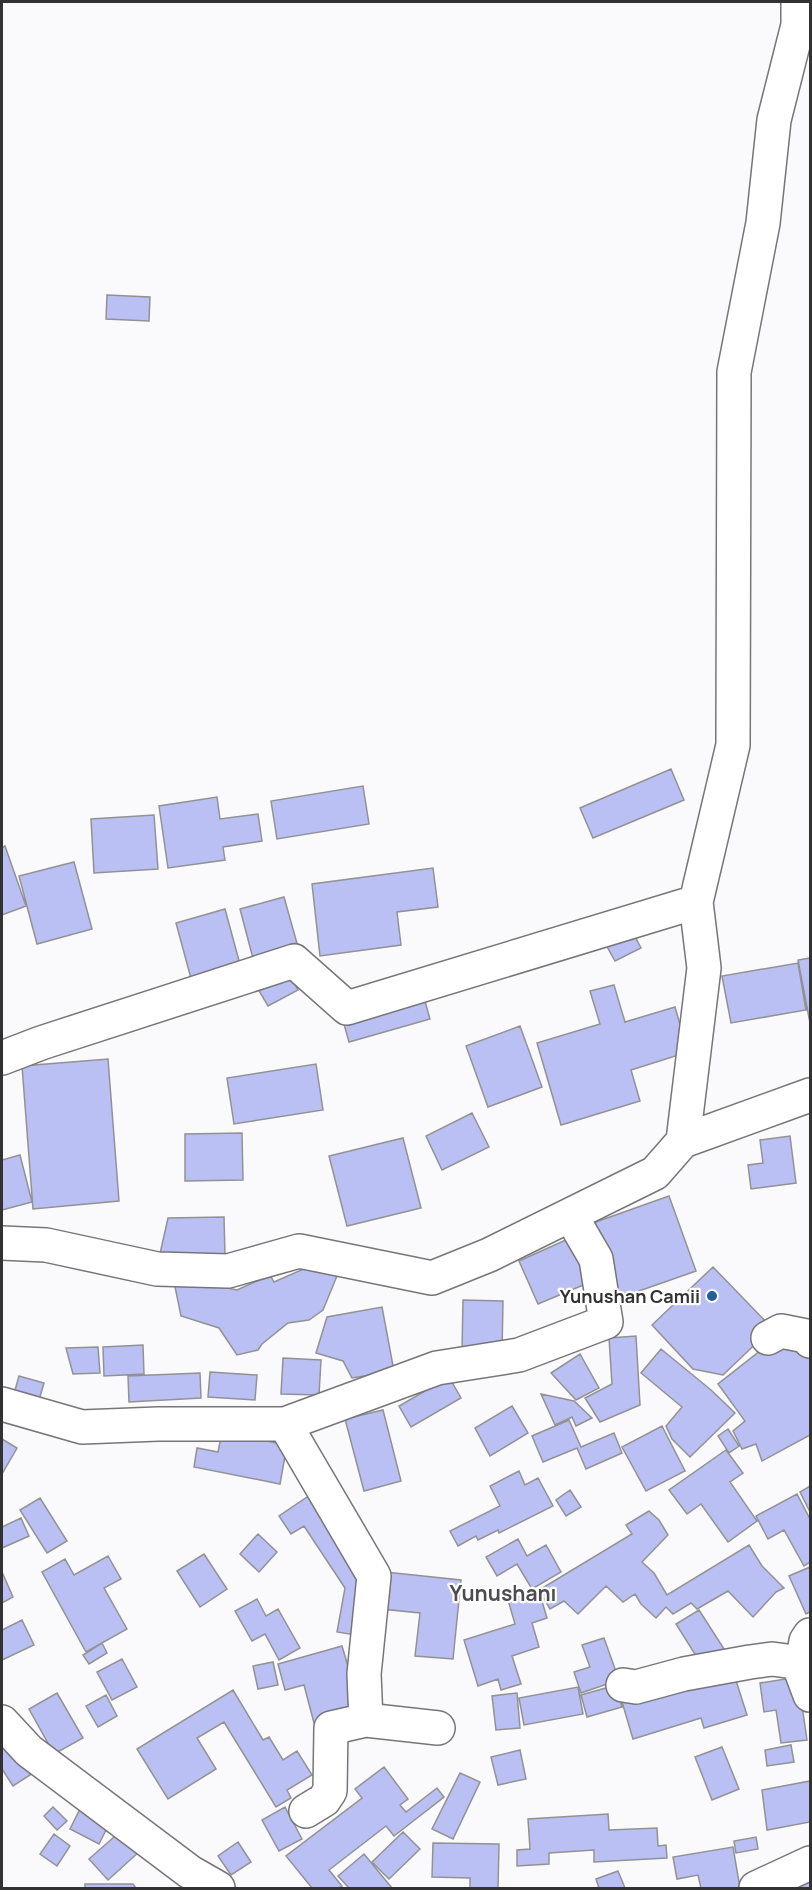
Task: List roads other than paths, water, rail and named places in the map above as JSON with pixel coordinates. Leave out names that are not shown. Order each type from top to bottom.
[{"type":"street","points":[[683,1141],[704,968],[696,902],[733,745],[734,372],[763,223],[774,120],[798,25],[798,2]]},
{"type":"street","points":[[2,1058],[41,1043],[294,961],[347,1008],[696,902]]},
{"type":"street","points":[[2,1243],[46,1245],[157,1269],[228,1272],[299,1251],[432,1278],[489,1256],[655,1173],[683,1141],[810,1095]]},
{"type":"street","points":[[2,1404],[82,1427],[158,1424],[285,1424],[437,1368],[519,1355],[606,1322],[596,1259],[571,1215]]},
{"type":"street","points":[[768,1338],[781,1331],[806,1336],[810,1341]]},
{"type":"street","points":[[285,1424],[374,1576],[364,1674],[366,1720]]},
{"type":"street","points":[[623,1685],[636,1688],[684,1674],[772,1659],[806,1649],[801,1671],[810,1695]]},
{"type":"street","points":[[306,1811],[324,1800],[330,1791],[331,1728],[366,1720],[438,1728]]},
{"type":"street","points":[[2,1722],[29,1751],[190,1872],[218,1888]]},
{"type":"street","points":[[756,1888],[810,1863]]},
{"type":"place","name":"Yunushan Camii","points":[[712,1296]]},
{"type":"district","name":"Yunushanı","points":[[503,1593]]}]
